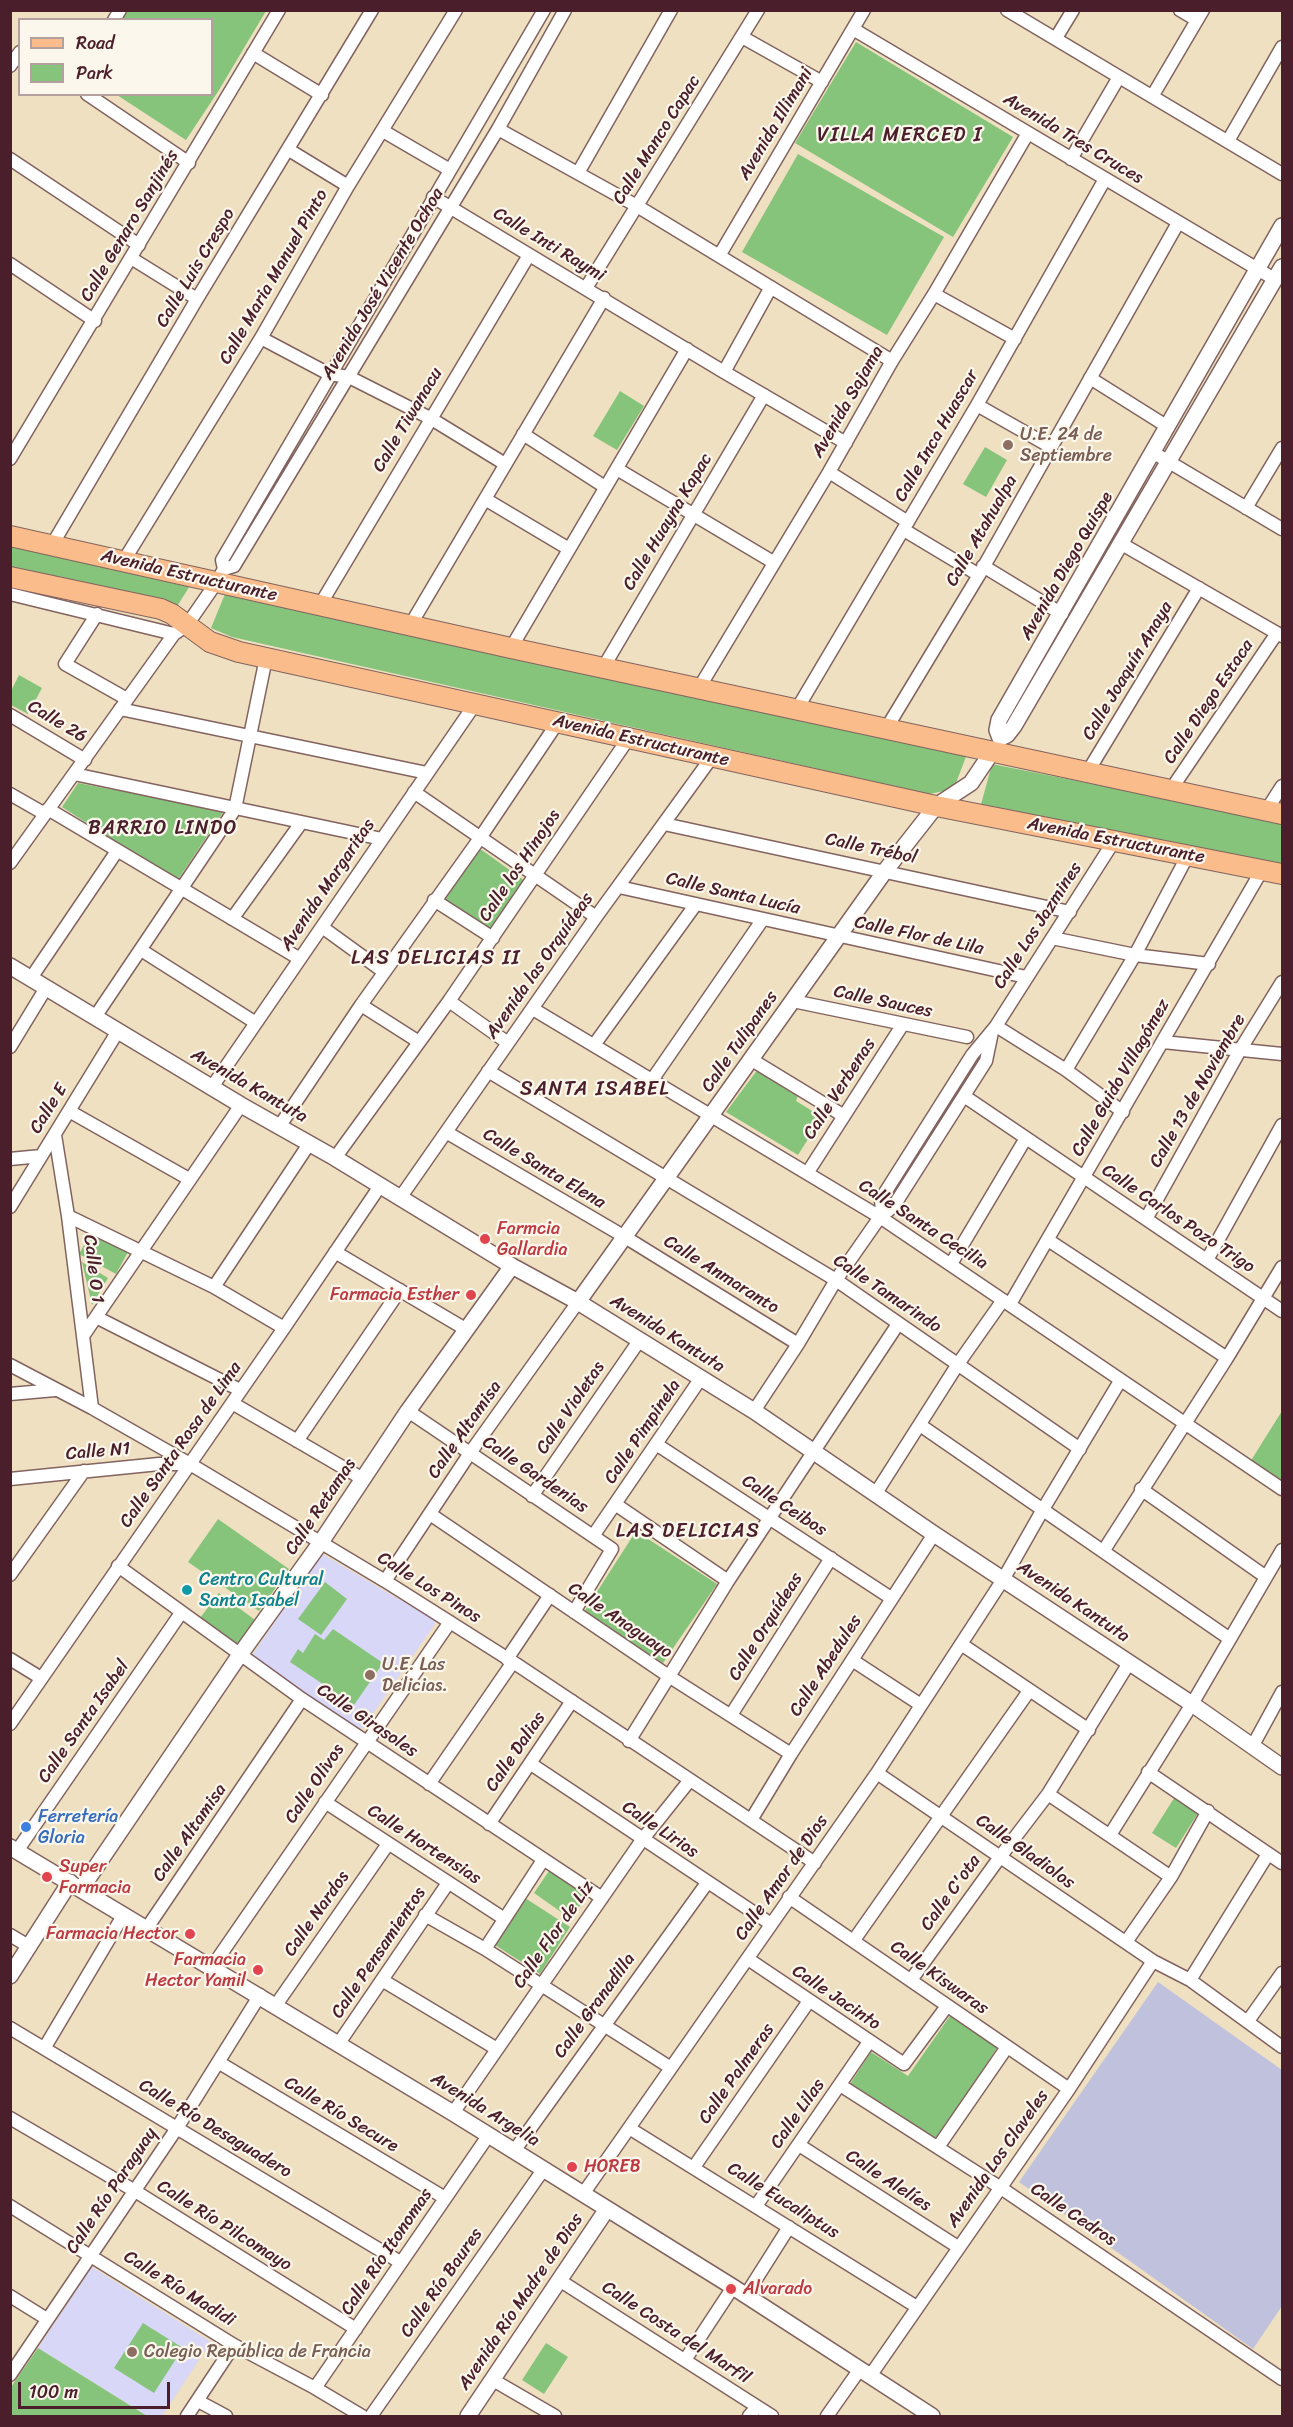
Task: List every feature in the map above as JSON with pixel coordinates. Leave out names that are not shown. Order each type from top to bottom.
[{"type":"main road","name":"Avenida Estructurante","points":[[10,536],[123,562],[220,576],[320,605],[886,729],[996,745],[1087,772],[1274,813]]},
{"type":"main road","name":"Avenida Estructurante","points":[[10,577],[161,609],[172,614],[180,630],[239,652],[936,806],[1282,874]]},
{"type":"street","name":"Calle Genaro Sanjinés","points":[[10,459],[95,321],[279,10]]},
{"type":"street","name":"Calle Luis Crespo","points":[[52,545],[197,299],[290,150],[372,10]]},
{"type":"street","name":"Calle Maria Manuel Pinto","points":[[123,562],[261,338],[348,186],[456,10]]},
{"type":"street","points":[[10,863],[124,704],[220,576],[222,560],[544,10]]},
{"type":"street","name":"Avenida José Vicente Ochoa","points":[[220,576],[234,566],[498,129],[565,10]]},
{"type":"street","points":[[578,174],[671,10]]},
{"type":"street","name":"Calle Manco Capac","points":[[586,288],[758,10]]},
{"type":"street","name":"Avenida Illimani","points":[[719,256],[864,10]]},
{"type":"street","points":[[1007,10],[1282,174]]},
{"type":"street","points":[[1056,38],[1073,10]]},
{"type":"street","points":[[1153,95],[1200,15],[1180,10]]},
{"type":"street","name":"Avenida Tres Cruces","points":[[853,29],[1257,270],[1279,273]]},
{"type":"street","points":[[742,37],[822,82]]},
{"type":"street","points":[[1228,141],[1282,47]]},
{"type":"street","points":[[10,66],[18,53]]},
{"type":"street","points":[[253,53],[322,95]]},
{"type":"street","points":[[1071,159],[1119,77]]},
{"type":"street","points":[[90,96],[189,163]]},
{"type":"street","points":[[498,129],[638,206],[892,361]]},
{"type":"street","points":[[383,131],[450,170]]},
{"type":"street","name":"Avenida Sajama","points":[[699,688],[1028,133]]},
{"type":"street","points":[[290,150],[348,186]]},
{"type":"street","points":[[10,159],[139,245]]},
{"type":"street","name":"Calle Inca Huascar","points":[[796,709],[977,405],[1105,179]]},
{"type":"street","name":"Calle Inti Raymi","points":[[433,197],[724,372],[846,442]]},
{"type":"street","name":"Calle Atahualpa","points":[[886,729],[981,571],[1178,223]]},
{"type":"street","name":"Avenida Diego Quispe","points":[[996,745],[999,720],[1062,614],[1282,226]]},
{"type":"street","name":"Calle Tiwanacu","points":[[320,605],[529,255]]},
{"type":"street","points":[[131,258],[197,299]]},
{"type":"street","points":[[13,270],[95,321]]},
{"type":"street","name":"Avenida Diego Quispe","points":[[936,806],[972,783],[996,745],[1014,726],[1279,273]]},
{"type":"street","points":[[724,372],[771,287]]},
{"type":"street","points":[[934,294],[1015,339]]},
{"type":"street","points":[[411,624],[604,298]]},
{"type":"street","points":[[261,338],[329,374],[349,377],[430,418],[505,464]]},
{"type":"street","points":[[511,648],[687,349]]},
{"type":"street","points":[[1090,378],[1168,427]]},
{"type":"street","name":"Calle Huayna Kapac","points":[[603,668],[764,395]]},
{"type":"street","points":[[977,405],[1051,447]]},
{"type":"street","points":[[523,434],[605,487]]},
{"type":"street","points":[[1246,508],[1282,448]]},
{"type":"street","points":[[1154,453],[1282,529]]},
{"type":"street","points":[[617,470],[773,562]]},
{"type":"street","points":[[829,472],[906,526],[981,571],[1062,614]]},
{"type":"street","points":[[485,499],[569,549]]},
{"type":"street","points":[[1120,543],[1280,634]]},
{"type":"street","name":"Calle Joaquín Anaya","points":[[1087,772],[1199,588]]},
{"type":"street","name":"Avenida Estructurante","points":[[10,594],[180,630]]},
{"type":"street","points":[[97,614],[65,664],[124,704],[252,735],[427,773]]},
{"type":"street","name":"Calle Diego Estaca","points":[[1170,790],[1280,634]]},
{"type":"street","points":[[95,1017],[235,808],[252,735],[266,658]]},
{"type":"street","name":"Avenida Margaritas","points":[[212,1087],[475,704]]},
{"type":"street","name":"Calle 26","points":[[10,715],[85,760]]},
{"type":"street","points":[[279,1127],[558,722]]},
{"type":"street","name":"Calle los Hinojos","points":[[335,1158],[493,938],[628,739]]},
{"type":"street","name":"Avenida las Orquídeas","points":[[400,1198],[596,917],[712,758]]},
{"type":"street","points":[[74,774],[382,839]]},
{"type":"street","points":[[1274,813],[1282,786]]},
{"type":"street","points":[[414,792],[596,917]]},
{"type":"street","points":[[10,794],[117,851],[300,959]]},
{"type":"street","name":"Calle Tulipanes","points":[[578,1302],[885,871],[936,806]]},
{"type":"street","points":[[232,920],[301,823]]},
{"type":"street","name":"Calle Trébol","points":[[664,824],[1070,912]]},
{"type":"street","name":"Calle Los Jazmines","points":[[881,1214],[881,1199],[972,1055],[994,1028],[1114,841]]},
{"type":"street","points":[[31,978],[117,851]]},
{"type":"street","points":[[1066,1070],[1136,955],[1188,855]]},
{"type":"street","name":"Calle Guido Villagómez","points":[[876,1493],[958,1364],[1007,1302],[1048,1240],[1262,870]]},
{"type":"street","name":"Calle Santa Lucía","points":[[619,887],[839,937]]},
{"type":"street","points":[[434,900],[493,938]]},
{"type":"street","points":[[594,1045],[696,904]]},
{"type":"street","points":[[652,1080],[762,918]]},
{"type":"street","points":[[322,927],[384,972]]},
{"type":"street","name":"Calle Flor de Lila","points":[[839,937],[1026,977]]},
{"type":"street","points":[[1052,938],[1136,955],[1209,964]]},
{"type":"street","points":[[141,950],[256,1023]]},
{"type":"street","name":"Avenida Kantuta","points":[[10,966],[241,1105],[335,1158],[512,1266],[578,1302],[754,1411],[934,1534],[1192,1704],[1282,1767]]},
{"type":"street","name":"Calle 13 de Noviembre","points":[[1146,1219],[1240,1050],[1282,982]]},
{"type":"street","points":[[10,1047],[46,988]]},
{"type":"street","points":[[448,1001],[508,1043]]},
{"type":"street","name":"Calle Sauces","points":[[793,1001],[967,1037]]},
{"type":"street","points":[[361,1005],[419,1042]]},
{"type":"street","name":"Calle Santa Cecilia","points":[[533,1009],[881,1214],[1120,1381],[1282,1489]]},
{"type":"street","name":"Calle Verbenas","points":[[808,1172],[903,1024]]},
{"type":"street","points":[[994,1028],[1066,1070],[1123,1112]]},
{"type":"street","name":"Calle Los Jazmines","points":[[754,1411],[836,1280],[881,1214],[893,1207],[986,1061],[994,1028]]},
{"type":"street","name":"Calle E","points":[[10,1207],[118,1031]]},
{"type":"street","points":[[1163,1042],[1282,1054]]},
{"type":"street","points":[[752,1060],[844,1116]]},
{"type":"street","name":"Calle Tamarindo","points":[[488,1071],[836,1280],[1080,1449]]},
{"type":"street","name":"Calle Carlos Pozo Trigo","points":[[964,1096],[1282,1311]]},
{"type":"street","points":[[83,1336],[241,1105]]},
{"type":"street","points":[[69,1111],[189,1179]]},
{"type":"street","points":[[1207,1260],[1282,1125]]},
{"type":"street","name":"Calle Santa Elena","points":[[446,1132],[625,1237]]},
{"type":"street","name":"Calle O 1","points":[[55,1135],[68,1216],[92,1408]]},
{"type":"street","points":[[951,1264],[1026,1138]]},
{"type":"street","points":[[214,1287],[309,1144]]},
{"type":"street","points":[[10,1159],[41,1156]]},
{"type":"street","name":"Calle Santa Rosa de Lima","points":[[10,1724],[380,1186]]},
{"type":"street","points":[[68,1216],[214,1287],[284,1328]]},
{"type":"street","name":"Calle Anmaranto","points":[[625,1237],[798,1344]]},
{"type":"street","points":[[1048,1240],[1227,1358]]},
{"type":"street","points":[[335,1252],[467,1330]]},
{"type":"street","name":"Calle Retamas","points":[[10,1976],[321,1542],[408,1412],[512,1266]]},
{"type":"street","points":[[1104,1550],[1227,1358],[1282,1267]]},
{"type":"street","points":[[297,1441],[400,1290]]},
{"type":"street","name":"Calle Altamisa","points":[[385,1581],[470,1453],[578,1302]]},
{"type":"street","points":[[96,1317],[240,1390]]},
{"type":"street","points":[[628,1741],[728,1581],[898,1324]]},
{"type":"street","name":"Calle Violetas","points":[[532,1496],[639,1341]]},
{"type":"street","name":"Calle Los Pinos","points":[[10,1365],[92,1408],[190,1464],[385,1581],[510,1660],[628,1741],[815,1863]]},
{"type":"street","name":"Calle Pimpinela","points":[[593,1536],[701,1378]]},
{"type":"street","name":"Calle Amor de Dios","points":[[583,2194],[877,1773],[1004,1578],[1120,1381]]},
{"type":"street","points":[[10,1395],[57,1390]]},
{"type":"street","points":[[232,1403],[363,1479]]},
{"type":"street","name":"Calle Gardenias","points":[[408,1412],[612,1549],[574,1612]]},
{"type":"street","points":[[920,1425],[1230,1639]]},
{"type":"street","name":"Calle Ceibos","points":[[656,1444],[891,1598]]},
{"type":"street","name":"Calle N1","points":[[10,1479],[159,1464],[190,1464]]},
{"type":"street","points":[[10,1575],[84,1471]]},
{"type":"street","points":[[1141,1489],[1266,1577]]},
{"type":"street","points":[[615,1504],[728,1581]]},
{"type":"street","name":"Calle Anaguayo","points":[[430,1514],[670,1677],[791,1754]]},
{"type":"street","name":"Calle Abedules","points":[[751,1820],[791,1754],[934,1534]]},
{"type":"street","points":[[1110,1835],[1192,1704],[1282,1550]]},
{"type":"street","points":[[10,1556],[25,1554]]},
{"type":"street","name":"Calle Orquídeas","points":[[731,1715],[831,1558]]},
{"type":"street","name":"Calle Girasoles","points":[[118,1566],[239,1656],[602,1898]]},
{"type":"street","points":[[429,1784],[550,1595]]},
{"type":"street","name":"Calle Santa Isabel","points":[[14,1849],[181,1613]]},
{"type":"street","name":"Calle Olivos","points":[[212,1967],[450,1622]]},
{"type":"street","points":[[961,1644],[1089,1730]]},
{"type":"street","points":[[10,1659],[41,1678]]},
{"type":"street","points":[[852,1660],[921,1706]]},
{"type":"street","name":"Calle C'ota","points":[[911,1980],[1048,1794],[1129,1664]]},
{"type":"street","points":[[854,1940],[940,1814],[1029,1690]]},
{"type":"street","points":[[1252,1747],[1282,1692]]},
{"type":"street","name":"Calle Altamisa","points":[[147,1928],[302,1699]]},
{"type":"street","name":"Calle Dalias","points":[[489,1824],[572,1701]]},
{"type":"street","name":"Calle Lirios","points":[[531,1764],[771,1924]]},
{"type":"street","points":[[1148,1772],[1282,1863]]},
{"type":"street","name":"Calle Gladiolos","points":[[877,1773],[1153,1961],[1190,1980],[1282,2047]]},
{"type":"street","name":"Calle Flor de Liz","points":[[453,2113],[642,1840],[690,1780]]},
{"type":"street","points":[[1048,1794],[1171,1877]]},
{"type":"street","name":"Calle Hortensias","points":[[325,1802],[503,1918]]},
{"type":"street","points":[[1126,1942],[1171,1877],[1208,1811]]},
{"type":"street","name":"Calle Nardos","points":[[276,2005],[388,1844]]},
{"type":"street","name":"Avenida Argelia","points":[[14,1849],[453,2113],[746,2295],[932,2416]]},
{"type":"street","points":[[1190,1980],[1268,1854]]},
{"type":"street","points":[[485,1949],[503,1918],[543,1860]]},
{"type":"street","name":"Calle Pensamientos","points":[[339,2043],[448,1883]]},
{"type":"street","name":"Calle Granadilla","points":[[514,2151],[707,1883]]},
{"type":"street","name":"Calle Kiswaras","points":[[789,1897],[1069,2089]]},
{"type":"street","points":[[45,2047],[124,1914]]},
{"type":"street","points":[[425,1916],[485,1949],[671,2068]]},
{"type":"street","points":[[10,1935],[30,1947]]},
{"type":"street","name":"Calle Jacinto","points":[[748,1959],[904,2064],[947,2006]]},
{"type":"street","name":"Avenida Los Claveles","points":[[827,2416],[865,2373],[916,2307],[1069,2089],[1153,1961]]},
{"type":"street","points":[[1248,2021],[1282,1973]]},
{"type":"street","points":[[382,1980],[497,2049]]},
{"type":"street","name":"Calle Río Paraguay","points":[[10,2375],[135,2191],[260,1995]]},
{"type":"street","name":"Calle Palmeras","points":[[694,2167],[809,2001]]},
{"type":"street","name":"Calle Río Desaguadero","points":[[10,2028],[400,2262]]},
{"type":"street","name":"Calle Lilas","points":[[756,2206],[869,2042]]},
{"type":"street","points":[[938,2147],[1007,2047]]},
{"type":"street","name":"Calle Río Secure","points":[[218,2062],[445,2199]]},
{"type":"street","name":"Calle Cedros","points":[[840,2085],[1000,2188],[1282,2379]]},
{"type":"street","name":"Calle Río Pilcomayo","points":[[10,2118],[135,2191],[356,2329]]},
{"type":"street","name":"Calle Eucaliptus","points":[[629,2128],[916,2307]]},
{"type":"street","name":"Calle Río Itonomas","points":[[315,2388],[488,2136]]},
{"type":"street","name":"Calle Alelíes","points":[[799,2145],[958,2247]]},
{"type":"street","name":"Calle Río Baures","points":[[371,2416],[543,2170]]},
{"type":"street","name":"Calle Río Madidi","points":[[10,2206],[234,2344],[362,2416]]},
{"type":"street","name":"Avenida Río Madre de Dios","points":[[468,2416],[607,2209]]},
{"type":"street","points":[[746,2295],[789,2227]]},
{"type":"street","name":"Calle Costa del Marfil","points":[[560,2280],[685,2360],[753,2412],[772,2416]]},
{"type":"street","points":[[685,2360],[733,2287]]},
{"type":"street","points":[[10,2296],[47,2319]]},
{"type":"street","points":[[187,2416],[234,2344]]},
{"type":"street","points":[[493,2380],[555,2416]]},
{"type":"street","points":[[198,2401],[226,2416]]},
{"type":"shaded area","points":[[324,1555],[434,1620],[435,1624],[363,1728],[358,1729],[251,1657],[320,1556]]},
{"type":"shaded area","points":[[1158,1982],[1282,2070],[1282,2306],[1253,2349],[1019,2182]]},
{"type":"shaded area","points":[[92,2267],[211,2342],[162,2416],[147,2416],[38,2348]]},
{"type":"green space","points":[[128,10],[266,11],[186,140],[119,96],[213,96],[213,18],[123,18]]},
{"type":"green space","points":[[856,42],[1013,137],[953,237],[795,143]]},
{"type":"green space","points":[[798,154],[944,237],[887,335],[742,252]]},
{"type":"green space","points":[[620,391],[644,406],[617,450],[593,436]]},
{"type":"green space","points":[[985,447],[1007,460],[986,497],[963,484]]},
{"type":"green space","points":[[11,545],[191,584],[176,608],[11,571]]},
{"type":"green space","points":[[225,594],[967,754],[956,783],[944,791],[929,794],[232,637],[211,628]]},
{"type":"green space","points":[[19,675],[42,688],[28,714],[11,705],[11,691]]},
{"type":"green space","points":[[992,764],[1282,822],[1282,869],[980,808]]},
{"type":"green space","points":[[78,783],[224,811],[177,881],[62,807]]},
{"type":"green space","points":[[479,848],[525,881],[490,931],[443,898]]},
{"type":"green space","points":[[758,1069],[800,1090],[796,1101],[822,1117],[798,1155],[726,1112]]},
{"type":"green space","points":[[91,1233],[128,1252],[116,1274],[79,1254]]},
{"type":"green space","points":[[82,1262],[108,1278],[92,1305]]},
{"type":"green space","points":[[1282,1411],[1282,1483],[1250,1462]]},
{"type":"green space","points":[[218,1519],[289,1569],[259,1611],[188,1562]]},
{"type":"green space","points":[[636,1531],[717,1584],[663,1663],[584,1612]]},
{"type":"green space","points":[[325,1582],[347,1599],[321,1635],[298,1619]]},
{"type":"green space","points":[[219,1593],[255,1620],[237,1645],[200,1618]]},
{"type":"green space","points":[[333,1629],[383,1663],[354,1705],[290,1662],[298,1649],[303,1653],[315,1634],[324,1640]]},
{"type":"green space","points":[[1176,1795],[1200,1810],[1176,1848],[1152,1833]]},
{"type":"green space","points":[[551,1868],[588,1894],[571,1919],[534,1893]]},
{"type":"green space","points":[[525,1898],[570,1927],[540,1974],[495,1945]]},
{"type":"green space","points":[[952,2013],[999,2045],[935,2141],[850,2084],[871,2052],[908,2076]]},
{"type":"green space","points":[[143,2323],[183,2348],[154,2393],[114,2368]]},
{"type":"green space","points":[[546,2343],[568,2357],[544,2394],[522,2380]]},
{"type":"green space","points":[[38,2348],[147,2416],[11,2416],[11,2387]]},
{"type":"place","name":"U.E. 24 de Septiembre","points":[[1008,445]]},
{"type":"place","name":"Farmcia Gallardia","points":[[485,1239]]},
{"type":"place","name":"Farmacia Esther","points":[[471,1295]]},
{"type":"place","name":"Centro Cultural Santa Isabel","points":[[187,1590]]},
{"type":"place","name":"U.E. Las Delicias.","points":[[370,1675]]},
{"type":"place","name":"Ferretería Gloria","points":[[26,1827]]},
{"type":"place","name":"Super Farmacia","points":[[47,1877]]},
{"type":"place","name":"Farmacia Hector","points":[[190,1934]]},
{"type":"place","name":"Farmacia Hector Yamil","points":[[258,1970]]},
{"type":"place","name":"HOREB","points":[[572,2167]]},
{"type":"place","name":"Alvarado","points":[[731,2289]]},
{"type":"place","name":"Colegio República de Francia","points":[[132,2352]]},
{"type":"district","name":"VILLA MERCED I","points":[[900,136]]},
{"type":"district","name":"BARRIO LINDO","points":[[163,829]]},
{"type":"district","name":"LAS DELICIAS II","points":[[436,959]]},
{"type":"district","name":"SANTA ISABEL","points":[[595,1090]]},
{"type":"district","name":"LAS DELICIAS","points":[[688,1532]]}]
